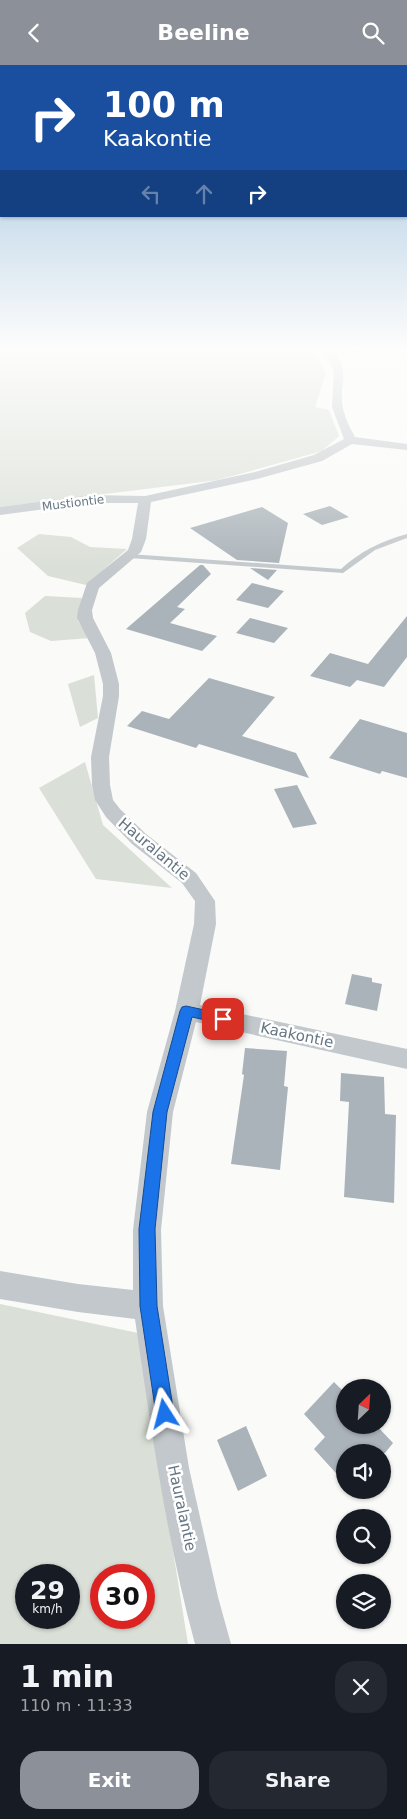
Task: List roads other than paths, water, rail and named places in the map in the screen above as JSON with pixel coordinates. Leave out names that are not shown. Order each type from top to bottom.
[{"type":"street","points":[[344,425],[350,440]]},
{"type":"street","points":[[146,500],[257,475],[318,457],[350,440],[407,447]]},
{"type":"street","name":"Mustiontie","points":[[0,511],[105,498],[146,500]]},
{"type":"street","name":"Hauralantie","points":[[146,500],[139,539],[134,552],[92,587],[85,610],[86,618],[103,653],[111,684],[111,696],[100,757],[100,785],[104,800],[113,813],[139,839],[189,878],[205,901],[205,925],[186,1011],[160,1112],[147,1229],[148,1306],[173,1468],[200,1597],[213,1644]]},
{"type":"street","name":"Kaakontie","points":[[186,1011],[407,1059]]},
{"type":"street","points":[[0,1285],[78,1298],[148,1306]]},
{"type":"lane","points":[[129,556],[343,571],[363,553],[388,540],[407,536]]}]
